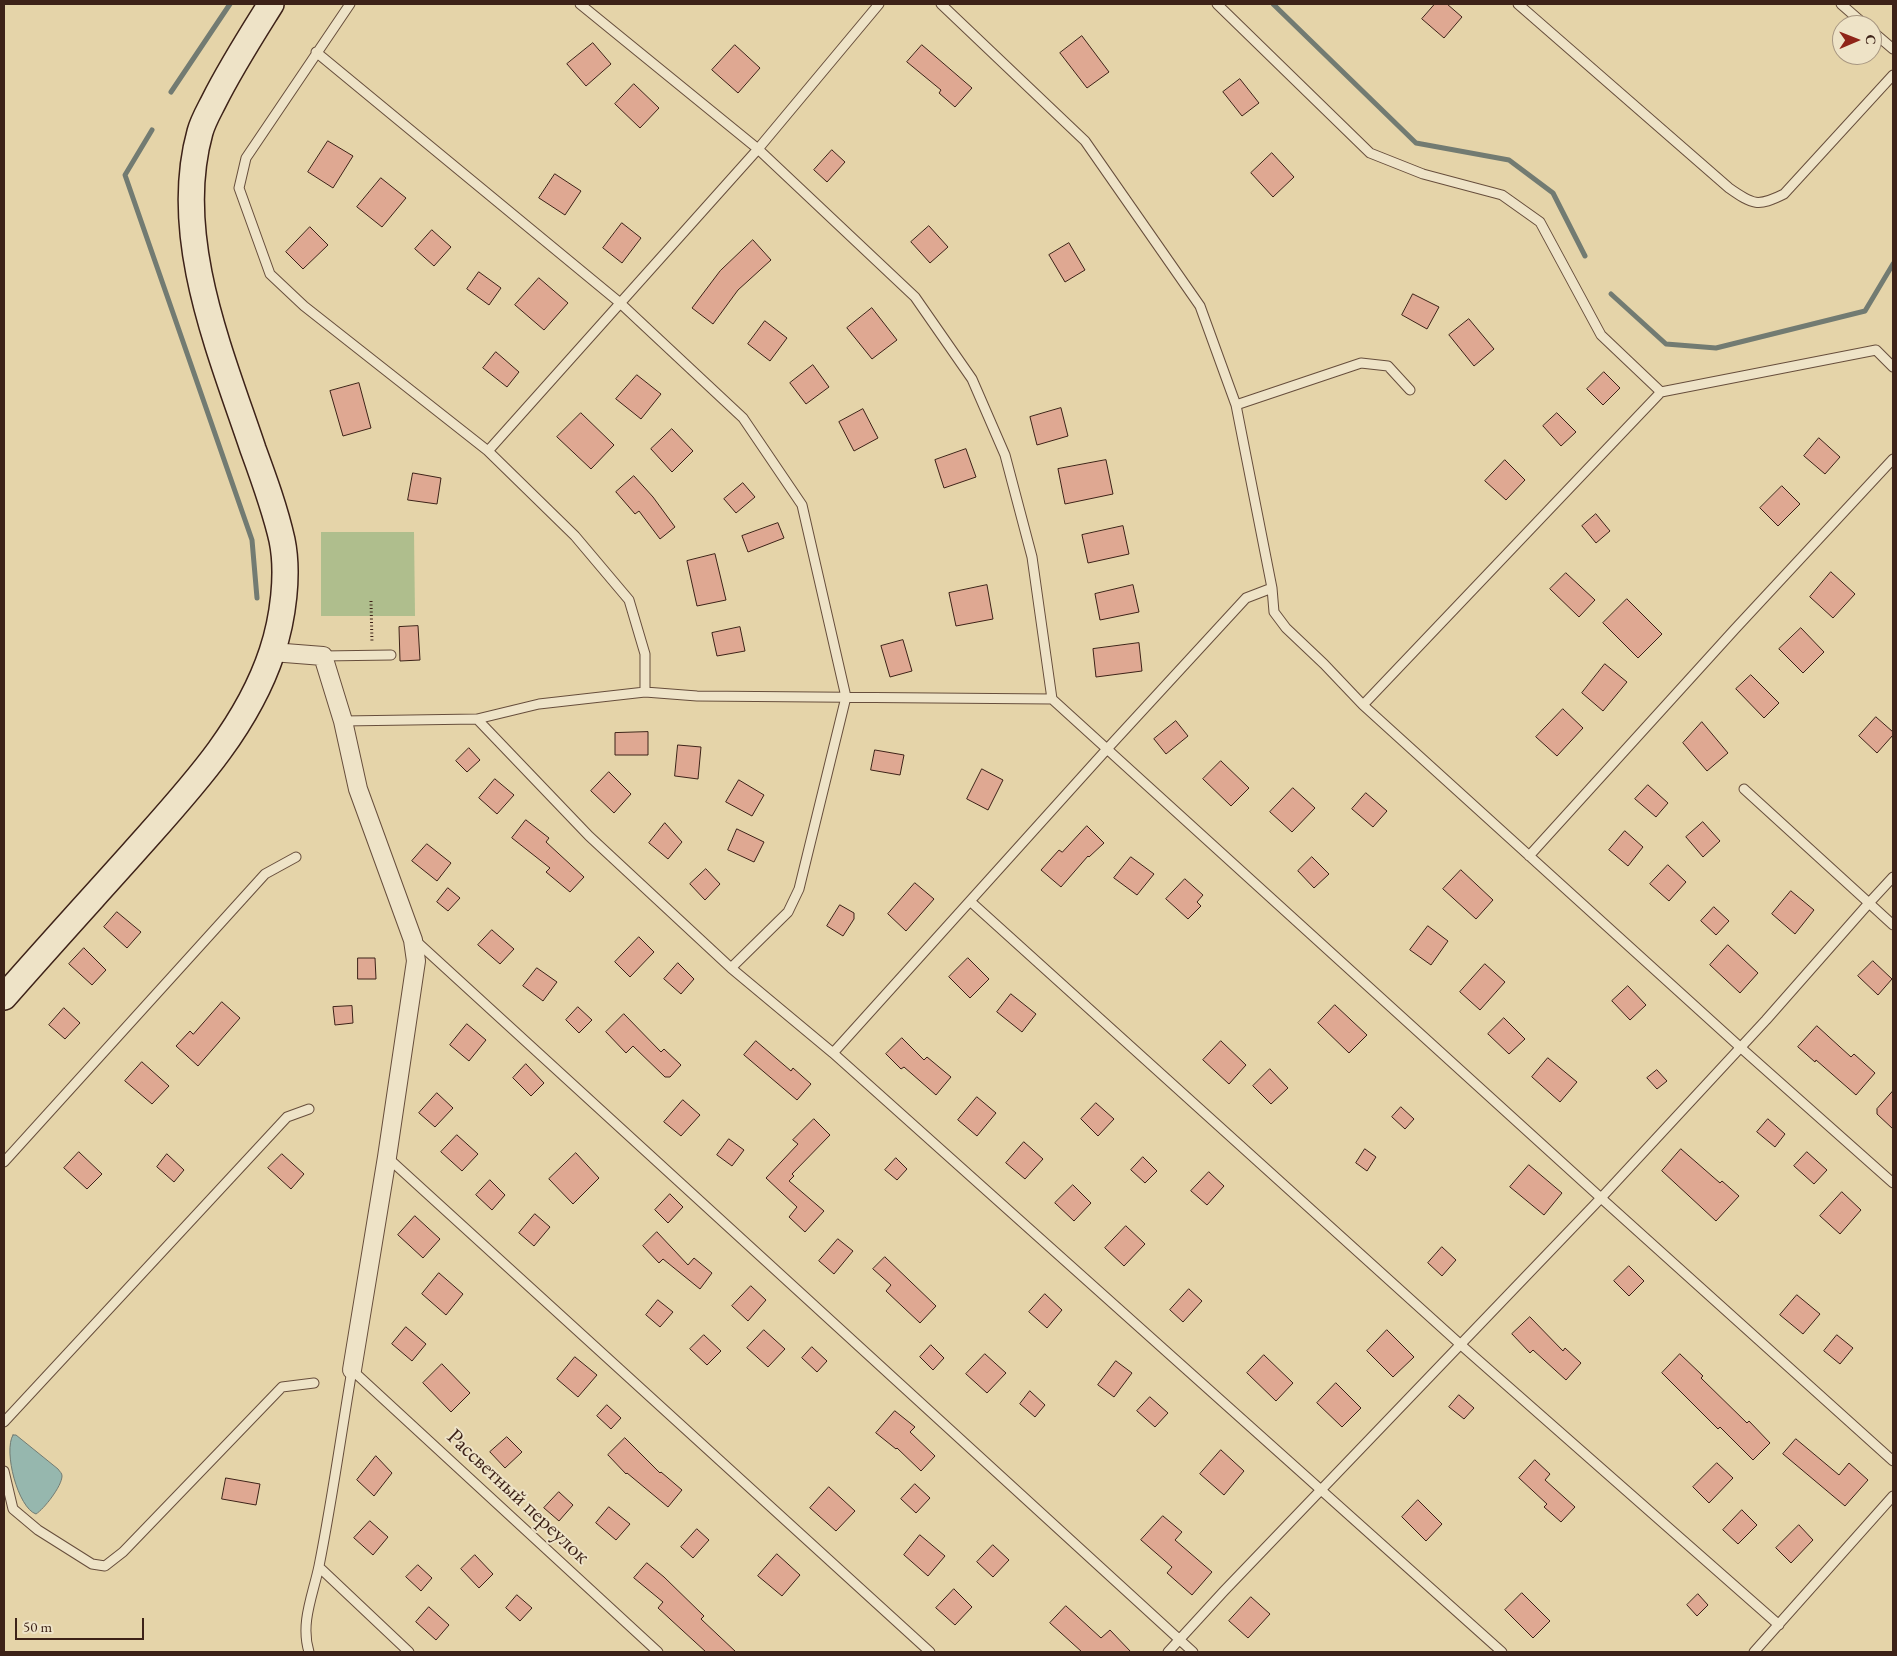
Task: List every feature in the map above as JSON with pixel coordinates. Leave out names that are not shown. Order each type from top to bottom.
[{"type":"street","points":[[4,997],[188,790],[236,728],[263,676],[280,624],[284,586],[282,543],[268,491],[224,362],[197,268],[191,217],[191,172],[200,129],[230,68],[271,4]]},
{"type":"street","points":[[272,652],[323,656],[343,722],[358,789],[414,940],[416,961],[352,1370]]},
{"type":"lane","points":[[350,4],[246,158],[240,188],[270,274],[304,306],[488,451],[575,536],[629,600],[645,654],[645,692]]},
{"type":"lane","points":[[580,4],[758,148],[915,297],[972,379],[1005,455],[1032,557],[1052,699],[1893,1461]]},
{"type":"lane","points":[[488,451],[758,148],[879,4]]},
{"type":"lane","points":[[940,4],[1085,140],[1200,306],[1236,404],[1272,588],[1274,612],[1286,628],[1363,705],[1893,1183]]},
{"type":"lane","points":[[1217,4],[1370,153],[1422,174],[1502,195],[1540,222],[1601,335],[1661,392]]},
{"type":"lane","points":[[1518,4],[1728,188],[1748,202],[1767,202],[1784,194],[1893,75]]},
{"type":"lane","points":[[1841,4],[1854,15]]},
{"type":"lane","points":[[1882,40],[1893,49]]},
{"type":"lane","points":[[316,52],[619,302],[743,418],[802,506],[846,697],[799,889],[788,912],[731,968]]},
{"type":"lane","points":[[1363,705],[1661,392],[1876,350],[1893,367]]},
{"type":"lane","points":[[1236,404],[1360,363],[1388,366],[1410,390]]},
{"type":"lane","points":[[1529,856],[1734,629],[1893,459]]},
{"type":"lane","points":[[833,1053],[1246,598],[1272,588]]},
{"type":"lane","points":[[323,656],[391,655]]},
{"type":"lane","points":[[343,722],[477,719],[539,704],[645,692],[697,696],[1052,699]]},
{"type":"lane","points":[[477,719],[589,836],[731,968],[833,1053],[1502,1652]]},
{"type":"lane","points":[[1744,789],[1893,925]]},
{"type":"lane","points":[[4,1162],[265,874],[296,857]]},
{"type":"lane","points":[[1168,1652],[1224,1591],[1601,1198],[1893,877]]},
{"type":"lane","points":[[971,902],[1461,1345],[1779,1625]]},
{"type":"lane","points":[[414,940],[1193,1652]]},
{"type":"lane","points":[[4,1422],[287,1117],[309,1109]]},
{"type":"lane","points":[[387,1156],[930,1652]]},
{"type":"lane","points":[[309,1652],[306,1641],[306,1616],[319,1567],[352,1370]]},
{"type":"lane","name":"Рассветный переулок","points":[[352,1370],[658,1652]]},
{"type":"lane","points":[[4,1471],[13,1509],[38,1530],[92,1564],[106,1566],[123,1552],[282,1386],[314,1383]]},
{"type":"lane","points":[[1754,1652],[1893,1496]]},
{"type":"lane","points":[[319,1567],[409,1652]]},
{"type":"path","points":[[371,601],[372,655]]},
{"type":"green space","points":[[321,532],[414,532],[415,616],[321,616]]},
{"type":"water","points":[[13,1435],[16,1435],[62,1474],[56,1491],[36,1514],[29,1510],[23,1501],[14,1478],[10,1453],[10,1443]]},
{"type":"building","points":[[1435,4],[1447,4],[1462,17],[1444,38],[1422,19]]},
{"type":"building","points":[[1082,36],[1109,72],[1087,88],[1060,53]]},
{"type":"building","points":[[593,43],[611,64],[586,86],[567,64]]},
{"type":"building","points":[[735,45],[760,68],[738,93],[712,70]]},
{"type":"building","points":[[922,45],[972,88],[955,107],[939,93],[941,90],[907,62]]},
{"type":"building","points":[[1240,79],[1259,103],[1242,116],[1223,92]]},
{"type":"building","points":[[634,84],[659,108],[640,128],[615,104]]},
{"type":"building","points":[[328,141],[353,156],[333,188],[308,172]]},
{"type":"building","points":[[832,150],[845,162],[827,182],[814,170]]},
{"type":"building","points":[[1272,153],[1294,177],[1273,197],[1251,173]]},
{"type":"building","points":[[555,174],[581,191],[565,215],[539,198]]},
{"type":"building","points":[[381,178],[406,198],[382,227],[357,207]]},
{"type":"building","points":[[622,223],[641,238],[622,263],[603,248]]},
{"type":"building","points":[[929,226],[948,247],[930,263],[911,242]]},
{"type":"building","points":[[310,227],[328,245],[303,269],[286,252]]},
{"type":"building","points":[[432,230],[451,247],[434,266],[415,249]]},
{"type":"building","points":[[753,240],[771,260],[738,290],[713,324],[692,308],[720,271]]},
{"type":"building","points":[[1069,243],[1085,270],[1065,282],[1049,255]]},
{"type":"building","points":[[479,272],[501,288],[489,305],[467,289]]},
{"type":"building","points":[[539,278],[568,303],[544,330],[515,305]]},
{"type":"building","points":[[1413,294],[1439,307],[1427,329],[1402,315]]},
{"type":"building","points":[[872,308],[897,340],[872,359],[847,328]]},
{"type":"building","points":[[1469,319],[1494,349],[1474,366],[1449,335]]},
{"type":"building","points":[[765,321],[787,338],[770,361],[748,344]]},
{"type":"building","points":[[496,352],[519,372],[507,387],[483,368]]},
{"type":"building","points":[[813,365],[829,387],[806,404],[790,383]]},
{"type":"building","points":[[1604,372],[1620,388],[1603,405],[1587,389]]},
{"type":"building","points":[[637,375],[661,394],[641,419],[616,399]]},
{"type":"building","points":[[359,383],[371,428],[343,436],[330,391]]},
{"type":"building","points":[[1061,408],[1068,436],[1037,445],[1030,417]]},
{"type":"building","points":[[863,409],[878,438],[854,451],[839,422]]},
{"type":"building","points":[[581,413],[614,445],[591,469],[557,437]]},
{"type":"building","points":[[1557,413],[1576,432],[1561,446],[1543,426]]},
{"type":"building","points":[[672,429],[693,451],[672,472],[651,449]]},
{"type":"building","points":[[1819,438],[1840,457],[1825,474],[1804,456]]},
{"type":"building","points":[[966,449],[976,477],[944,488],[935,460]]},
{"type":"building","points":[[1106,460],[1113,494],[1065,504],[1058,469]]},
{"type":"building","points":[[1505,460],[1525,480],[1506,500],[1485,481]]},
{"type":"building","points":[[413,473],[441,478],[437,504],[408,500]]},
{"type":"building","points":[[634,476],[653,497],[675,527],[660,539],[639,511],[635,514],[616,492]]},
{"type":"building","points":[[743,483],[755,497],[736,513],[724,499]]},
{"type":"building","points":[[1782,486],[1800,504],[1778,526],[1760,508]]},
{"type":"building","points":[[1596,514],[1610,531],[1596,543],[1582,526]]},
{"type":"building","points":[[778,523],[784,538],[748,552],[742,536]]},
{"type":"building","points":[[1123,526],[1129,554],[1088,563],[1082,535]]},
{"type":"building","points":[[715,554],[726,600],[697,606],[687,561]]},
{"type":"building","points":[[1831,572],[1855,594],[1833,618],[1810,597]]},
{"type":"building","points":[[1566,573],[1595,600],[1579,617],[1550,589]]},
{"type":"building","points":[[987,585],[993,619],[956,626],[949,593]]},
{"type":"building","points":[[1133,585],[1139,612],[1100,620],[1095,594]]},
{"type":"building","points":[[1627,599],[1662,634],[1638,658],[1603,623]]},
{"type":"building","points":[[418,626],[420,660],[400,661],[399,627]]},
{"type":"building","points":[[740,627],[745,651],[717,656],[712,633]]},
{"type":"building","points":[[1801,628],[1824,652],[1803,673],[1779,649]]},
{"type":"building","points":[[903,640],[912,671],[890,677],[881,646]]},
{"type":"building","points":[[1139,643],[1142,671],[1096,677],[1093,649]]},
{"type":"building","points":[[1605,664],[1627,682],[1603,711],[1582,693]]},
{"type":"building","points":[[1751,675],[1779,703],[1764,718],[1736,689]]},
{"type":"building","points":[[1563,709],[1583,728],[1557,756],[1536,737]]},
{"type":"building","points":[[1876,717],[1893,732],[1893,735],[1877,753],[1859,736]]},
{"type":"building","points":[[1176,721],[1188,736],[1166,754],[1154,739]]},
{"type":"building","points":[[1702,722],[1728,753],[1707,771],[1683,743]]},
{"type":"building","points":[[648,732],[648,755],[615,755],[615,733]]},
{"type":"building","points":[[678,745],[701,747],[698,779],[675,776]]},
{"type":"building","points":[[469,748],[480,760],[467,772],[456,761]]},
{"type":"building","points":[[875,750],[904,755],[900,775],[871,770]]},
{"type":"building","points":[[1221,761],[1249,788],[1231,806],[1203,779]]},
{"type":"building","points":[[982,769],[1003,780],[988,810],[967,799]]},
{"type":"building","points":[[609,772],[631,794],[614,813],[591,791]]},
{"type":"building","points":[[495,779],[514,795],[497,814],[479,798]]},
{"type":"building","points":[[739,780],[764,795],[752,816],[726,802]]},
{"type":"building","points":[[1648,785],[1668,803],[1656,817],[1635,799]]},
{"type":"building","points":[[1293,788],[1315,808],[1292,832],[1270,812]]},
{"type":"building","points":[[1366,793],[1387,811],[1373,827],[1352,809]]},
{"type":"building","points":[[526,820],[549,838],[546,842],[584,877],[570,892],[546,872],[550,868],[512,838]]},
{"type":"building","points":[[1703,822],[1720,841],[1703,857],[1686,837]]},
{"type":"building","points":[[665,823],[682,842],[668,859],[649,843]]},
{"type":"building","points":[[1087,826],[1104,843],[1088,856],[1061,887],[1041,870],[1059,850],[1062,852]]},
{"type":"building","points":[[737,829],[764,842],[754,862],[728,850]]},
{"type":"building","points":[[1625,831],[1643,847],[1628,866],[1609,850]]},
{"type":"building","points":[[427,844],[451,863],[437,881],[412,861]]},
{"type":"building","points":[[1131,857],[1154,874],[1137,895],[1114,878]]},
{"type":"building","points":[[1312,857],[1329,874],[1314,888],[1298,871]]},
{"type":"building","points":[[1668,865],[1686,882],[1669,901],[1650,884]]},
{"type":"building","points":[[706,869],[720,884],[705,900],[690,884]]},
{"type":"building","points":[[1461,870],[1493,900],[1476,919],[1443,889]]},
{"type":"building","points":[[1185,879],[1203,895],[1197,902],[1201,906],[1188,919],[1166,899]]},
{"type":"building","points":[[915,883],[934,899],[906,931],[888,914]]},
{"type":"building","points":[[448,888],[460,898],[448,911],[437,902]]},
{"type":"building","points":[[1791,891],[1814,910],[1795,934],[1772,914]]},
{"type":"building","points":[[840,905],[854,913],[854,919],[843,936],[827,926]]},
{"type":"building","points":[[1714,907],[1729,921],[1716,935],[1701,921]]},
{"type":"building","points":[[117,912],[141,932],[127,948],[104,927]]},
{"type":"building","points":[[1428,926],[1448,941],[1431,965],[1410,950]]},
{"type":"building","points":[[492,930],[514,949],[500,964],[478,945]]},
{"type":"building","points":[[639,937],[654,952],[630,977],[615,962]]},
{"type":"building","points":[[1728,945],[1758,973],[1740,993],[1710,965]]},
{"type":"building","points":[[84,948],[106,970],[92,985],[69,964]]},
{"type":"building","points":[[358,958],[375,958],[376,979],[358,979]]},
{"type":"building","points":[[968,958],[989,979],[970,998],[949,977]]},
{"type":"building","points":[[1873,961],[1892,979],[1878,995],[1858,976]]},
{"type":"building","points":[[678,963],[694,979],[681,994],[664,979]]},
{"type":"building","points":[[1485,964],[1505,982],[1480,1010],[1460,992]]},
{"type":"building","points":[[537,968],[557,982],[543,1001],[523,986]]},
{"type":"building","points":[[1628,986],[1646,1005],[1630,1020],[1612,1001]]},
{"type":"building","points":[[1011,994],[1036,1014],[1022,1032],[997,1012]]},
{"type":"building","points":[[222,1002],[240,1018],[198,1066],[176,1046],[190,1031],[193,1034]]},
{"type":"building","points":[[1335,1005],[1367,1035],[1349,1053],[1318,1023]]},
{"type":"building","points":[[352,1006],[353,1023],[335,1025],[333,1007]]},
{"type":"building","points":[[578,1007],[592,1020],[579,1033],[566,1020]]},
{"type":"building","points":[[64,1008],[80,1023],[65,1039],[49,1025]]},
{"type":"building","points":[[624,1014],[661,1052],[664,1049],[681,1065],[670,1077],[665,1077],[633,1046],[626,1053],[606,1032]]},
{"type":"building","points":[[1504,1018],[1525,1039],[1509,1054],[1488,1034]]},
{"type":"building","points":[[467,1024],[486,1040],[469,1061],[450,1045]]},
{"type":"building","points":[[1817,1026],[1851,1057],[1854,1054],[1875,1073],[1856,1095],[1798,1047]]},
{"type":"building","points":[[902,1038],[924,1060],[927,1057],[951,1077],[936,1095],[904,1067],[901,1069],[886,1054]]},
{"type":"building","points":[[756,1041],[791,1071],[793,1068],[811,1084],[797,1100],[744,1055]]},
{"type":"building","points":[[1221,1041],[1246,1065],[1229,1084],[1203,1060]]},
{"type":"building","points":[[1548,1058],[1577,1082],[1560,1102],[1532,1077]]},
{"type":"building","points":[[142,1062],[169,1086],[152,1104],[125,1081]]},
{"type":"building","points":[[526,1064],[544,1083],[531,1096],[513,1078]]},
{"type":"building","points":[[1270,1069],[1288,1088],[1271,1104],[1253,1086]]},
{"type":"building","points":[[1657,1070],[1667,1081],[1657,1089],[1647,1078]]},
{"type":"building","points":[[1893,1091],[1893,1129],[1877,1114],[1877,1109]]},
{"type":"building","points":[[437,1093],[453,1108],[435,1127],[419,1113]]},
{"type":"building","points":[[977,1097],[996,1113],[977,1136],[958,1120]]},
{"type":"building","points":[[683,1100],[700,1115],[681,1136],[664,1122]]},
{"type":"building","points":[[1096,1103],[1114,1119],[1098,1136],[1081,1119]]},
{"type":"building","points":[[1401,1107],[1414,1119],[1405,1129],[1392,1117]]},
{"type":"building","points":[[814,1119],[830,1135],[792,1174],[794,1176],[789,1181],[824,1211],[805,1232],[789,1217],[797,1207],[766,1178],[798,1144],[793,1140]]},
{"type":"building","points":[[1768,1119],[1785,1134],[1775,1147],[1757,1132]]},
{"type":"building","points":[[457,1135],[478,1154],[462,1171],[441,1152]]},
{"type":"building","points":[[729,1139],[744,1150],[732,1166],[717,1155]]},
{"type":"building","points":[[1024,1142],[1043,1159],[1025,1179],[1006,1163]]},
{"type":"building","points":[[1365,1149],[1376,1157],[1367,1171],[1356,1163]]},
{"type":"building","points":[[1681,1149],[1720,1183],[1722,1181],[1739,1196],[1716,1221],[1662,1171]]},
{"type":"building","points":[[79,1152],[102,1174],[87,1189],[64,1168]]},
{"type":"building","points":[[1807,1152],[1827,1170],[1814,1184],[1794,1166]]},
{"type":"building","points":[[576,1153],[599,1178],[573,1204],[549,1179]]},
{"type":"building","points":[[167,1154],[184,1170],[174,1182],[157,1167]]},
{"type":"building","points":[[282,1154],[304,1174],[291,1189],[268,1168]]},
{"type":"building","points":[[1143,1157],[1157,1171],[1145,1183],[1131,1170]]},
{"type":"building","points":[[896,1158],[907,1169],[897,1180],[885,1170]]},
{"type":"building","points":[[1529,1165],[1562,1193],[1544,1215],[1510,1187]]},
{"type":"building","points":[[1209,1172],[1224,1186],[1207,1205],[1191,1191]]},
{"type":"building","points":[[490,1180],[505,1195],[492,1210],[476,1195]]},
{"type":"building","points":[[1073,1185],[1091,1203],[1074,1221],[1055,1203]]},
{"type":"building","points":[[1842,1192],[1861,1210],[1840,1234],[1820,1216]]},
{"type":"building","points":[[670,1194],[683,1207],[668,1223],[655,1210]]},
{"type":"building","points":[[535,1214],[550,1227],[534,1246],[519,1233]]},
{"type":"building","points":[[415,1216],[440,1239],[423,1258],[398,1235]]},
{"type":"building","points":[[1126,1226],[1145,1244],[1124,1266],[1105,1248]]},
{"type":"building","points":[[657,1232],[688,1265],[694,1258],[712,1273],[700,1289],[663,1259],[659,1263],[643,1246]]},
{"type":"building","points":[[838,1239],[853,1251],[834,1274],[819,1261]]},
{"type":"building","points":[[1442,1247],[1456,1260],[1442,1276],[1428,1263]]},
{"type":"building","points":[[885,1257],[936,1306],[920,1323],[886,1291],[891,1285],[873,1269]]},
{"type":"building","points":[[1629,1266],[1644,1281],[1629,1296],[1614,1281]]},
{"type":"building","points":[[439,1273],[463,1294],[446,1315],[422,1294]]},
{"type":"building","points":[[751,1286],[766,1300],[748,1321],[732,1306]]},
{"type":"building","points":[[1189,1289],[1202,1301],[1183,1322],[1170,1310]]},
{"type":"building","points":[[1045,1294],[1062,1310],[1047,1328],[1029,1312]]},
{"type":"building","points":[[1797,1295],[1820,1314],[1803,1334],[1780,1315]]},
{"type":"building","points":[[658,1300],[673,1312],[660,1327],[646,1315]]},
{"type":"building","points":[[1530,1317],[1563,1351],[1565,1348],[1581,1363],[1566,1380],[1533,1350],[1530,1353],[1512,1334]]},
{"type":"building","points":[[406,1327],[426,1344],[412,1361],[392,1344]]},
{"type":"building","points":[[764,1330],[785,1349],[768,1367],[747,1348]]},
{"type":"building","points":[[1387,1330],[1414,1357],[1393,1377],[1367,1351]]},
{"type":"building","points":[[704,1335],[721,1351],[707,1365],[690,1349]]},
{"type":"building","points":[[1837,1335],[1853,1348],[1840,1364],[1824,1351]]},
{"type":"building","points":[[931,1345],[944,1358],[933,1370],[920,1357]]},
{"type":"building","points":[[812,1347],[827,1361],[817,1372],[802,1358]]},
{"type":"building","points":[[985,1354],[1006,1373],[987,1393],[966,1374]]},
{"type":"building","points":[[1680,1354],[1703,1376],[1701,1378],[1747,1423],[1749,1421],[1770,1443],[1753,1460],[1720,1427],[1718,1429],[1662,1373]]},
{"type":"building","points":[[1264,1355],[1293,1383],[1276,1401],[1247,1373]]},
{"type":"building","points":[[575,1357],[597,1375],[578,1397],[557,1379]]},
{"type":"building","points":[[1116,1361],[1132,1373],[1114,1397],[1098,1385]]},
{"type":"building","points":[[442,1364],[470,1393],[451,1412],[423,1383]]},
{"type":"building","points":[[1336,1383],[1361,1408],[1342,1427],[1317,1403]]},
{"type":"building","points":[[1030,1391],[1045,1405],[1035,1417],[1020,1404]]},
{"type":"building","points":[[1459,1395],[1474,1408],[1464,1419],[1449,1407]]},
{"type":"building","points":[[1150,1397],[1168,1413],[1155,1427],[1137,1411]]},
{"type":"building","points":[[607,1405],[621,1418],[611,1429],[597,1416]]},
{"type":"building","points":[[895,1411],[915,1427],[910,1432],[935,1456],[921,1471],[897,1448],[876,1433]]},
{"type":"building","points":[[507,1437],[522,1452],[505,1468],[490,1452]]},
{"type":"building","points":[[625,1438],[660,1473],[682,1490],[668,1507],[626,1474],[608,1455]]},
{"type":"building","points":[[1796,1439],[1839,1475],[1849,1463],[1868,1480],[1845,1506],[1783,1454]]},
{"type":"building","points":[[1221,1450],[1244,1471],[1224,1495],[1200,1474]]},
{"type":"building","points":[[376,1456],[392,1473],[374,1496],[357,1480]]},
{"type":"building","points":[[1535,1460],[1550,1474],[1545,1480],[1575,1507],[1561,1522],[1544,1507],[1547,1504],[1519,1478]]},
{"type":"building","points":[[1717,1463],[1733,1478],[1709,1503],[1693,1487]]},
{"type":"building","points":[[226,1478],[260,1484],[256,1505],[222,1499]]},
{"type":"building","points":[[915,1484],[930,1498],[916,1513],[901,1499]]},
{"type":"building","points":[[829,1487],[855,1511],[836,1531],[810,1508]]},
{"type":"building","points":[[559,1492],[573,1505],[559,1521],[544,1508]]},
{"type":"building","points":[[1418,1500],[1442,1524],[1426,1541],[1402,1517]]},
{"type":"building","points":[[609,1507],[630,1524],[616,1540],[596,1523]]},
{"type":"building","points":[[1742,1510],[1757,1525],[1738,1544],[1723,1530]]},
{"type":"building","points":[[1163,1516],[1182,1532],[1175,1540],[1212,1572],[1192,1595],[1167,1573],[1172,1567],[1141,1540]]},
{"type":"building","points":[[370,1521],[388,1537],[373,1555],[354,1538]]},
{"type":"building","points":[[1799,1525],[1813,1540],[1791,1563],[1776,1548]]},
{"type":"building","points":[[697,1529],[709,1540],[693,1558],[681,1547]]},
{"type":"building","points":[[920,1535],[945,1556],[928,1576],[904,1555]]},
{"type":"building","points":[[993,1545],[1009,1560],[993,1577],[977,1562]]},
{"type":"building","points":[[777,1554],[800,1575],[782,1596],[758,1576]]},
{"type":"building","points":[[475,1555],[493,1574],[479,1588],[461,1569]]},
{"type":"building","points":[[647,1563],[704,1616],[701,1619],[736,1652],[706,1652],[658,1608],[663,1602],[634,1578]]},
{"type":"building","points":[[418,1565],[432,1578],[421,1591],[406,1577]]},
{"type":"building","points":[[954,1589],[972,1607],[955,1625],[936,1608]]},
{"type":"building","points":[[1522,1593],[1550,1621],[1533,1638],[1505,1610]]},
{"type":"building","points":[[1698,1594],[1708,1605],[1697,1616],[1687,1605]]},
{"type":"building","points":[[517,1595],[532,1608],[520,1621],[506,1608]]},
{"type":"building","points":[[1251,1597],[1270,1614],[1248,1638],[1229,1621]]},
{"type":"building","points":[[1066,1606],[1101,1638],[1110,1630],[1131,1652],[1082,1652],[1050,1623]]},
{"type":"building","points":[[429,1607],[449,1625],[436,1640],[416,1622]]},
{"type":"waterway","points":[[171,92],[230,4]]},
{"type":"waterway","points":[[1273,4],[1416,143],[1509,160],[1553,193],[1585,256]]},
{"type":"waterway","points":[[152,130],[125,175],[252,540],[257,598]]},
{"type":"waterway","points":[[1611,294],[1666,344],[1716,348],[1865,311],[1893,264]]}]
